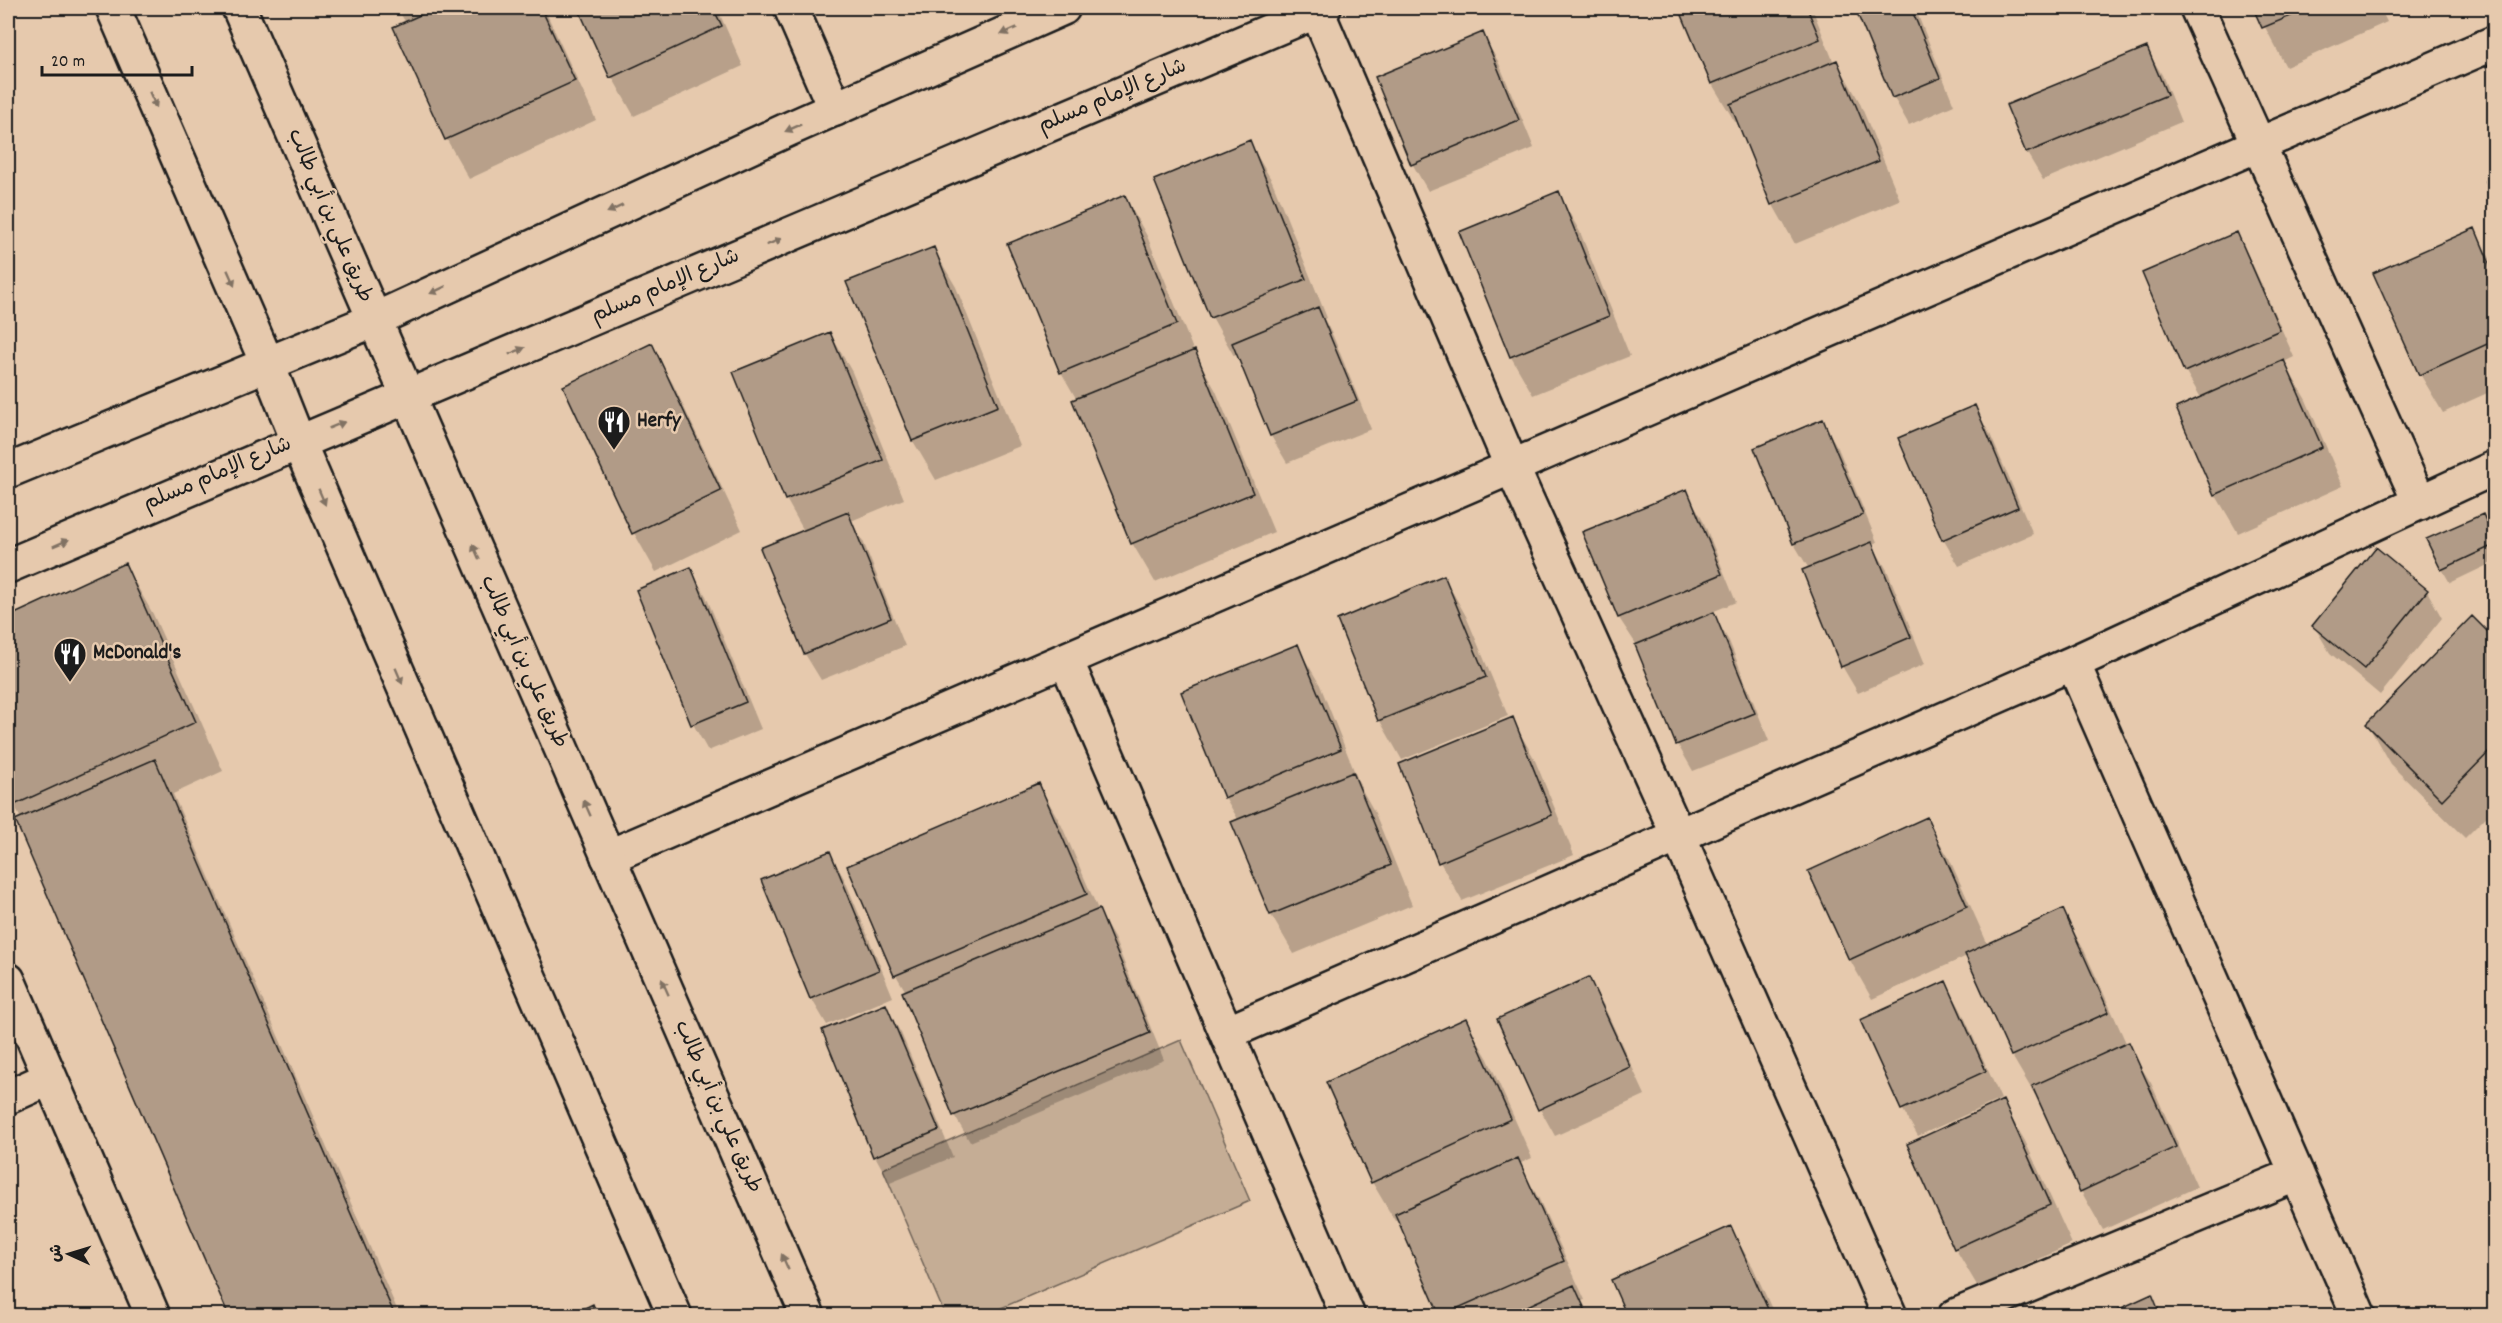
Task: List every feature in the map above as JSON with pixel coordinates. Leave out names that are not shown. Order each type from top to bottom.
[{"type":"street","points":[[113,8],[675,1316]]},
{"type":"street","name":"طريق علي بن أبي طالب","points":[[239,8],[808,1316]]},
{"type":"street","points":[[791,8],[835,109]]},
{"type":"street","points":[[8,471],[374,320],[835,109],[1063,8]]},
{"type":"street","points":[[2197,8],[2420,503]]},
{"type":"street","points":[[1320,9],[1512,467],[1678,835],[1890,1316]]},
{"type":"street","name":"شارع الإمام مسلم","points":[[8,566],[1320,9]]},
{"type":"street","points":[[608,857],[2258,147],[2494,43]]},
{"type":"street","points":[[1227,1033],[2073,663],[2494,468]]},
{"type":"street","points":[[1066,660],[1348,1316]]},
{"type":"street","points":[[2073,663],[2359,1316]]},
{"type":"street","points":[[8,980],[153,1316]]},
{"type":"street","points":[[8,1097],[50,1078]]},
{"type":"street","points":[[1955,1316],[2297,1174]]},
{"type":"shaded area","points":[[1181,1040],[1250,1201],[985,1315],[945,1315],[883,1169]]},
{"type":"building","points":[[436,8],[541,8],[575,81],[445,140],[393,27]]},
{"type":"building","points":[[578,8],[713,8],[722,26],[610,78]]},
{"type":"building","points":[[1679,8],[1807,8],[1820,39],[1711,84]]},
{"type":"building","points":[[1855,8],[1911,8],[1940,78],[1892,98]]},
{"type":"building","points":[[2253,8],[2310,8],[2262,28]]},
{"type":"building","points":[[1483,32],[1519,120],[1411,165],[1375,77]]},
{"type":"building","points":[[2147,47],[2167,95],[2026,153],[2006,105]]},
{"type":"building","points":[[1837,60],[1879,161],[1771,205],[1730,104]]},
{"type":"building","points":[[1250,140],[1306,279],[1210,318],[1154,180]]},
{"type":"building","points":[[2494,177],[2494,201],[2486,181]]},
{"type":"building","points":[[1559,191],[1609,316],[1510,357],[1459,232]]},
{"type":"building","points":[[1125,195],[1177,324],[1060,373],[1007,244]]},
{"type":"building","points":[[2475,228],[2494,274],[2494,341],[2419,375],[2373,273]]},
{"type":"building","points":[[2237,232],[2280,330],[2184,372],[2142,273]]},
{"type":"building","points":[[934,247],[998,406],[912,441],[846,282]]},
{"type":"building","points":[[1318,307],[1357,401],[1270,436],[1232,343]]},
{"type":"building","points":[[830,332],[883,460],[785,500],[733,372]]},
{"type":"building","points":[[652,343],[721,491],[632,534],[563,386]]},
{"type":"building","points":[[1195,350],[1253,493],[1131,544],[1072,400]]},
{"type":"building","points":[[2284,360],[2322,447],[2214,495],[2176,408]]},
{"type":"building","points":[[1975,405],[2018,507],[1942,540],[1898,438]]},
{"type":"building","points":[[1823,419],[1863,515],[1793,544],[1754,448]]},
{"type":"building","points":[[1687,489],[1722,574],[1618,618],[1582,532]]},
{"type":"building","points":[[848,512],[891,618],[804,654],[760,548]]},
{"type":"building","points":[[2483,514],[2494,539],[2494,545],[2441,570],[2426,539]]},
{"type":"building","points":[[1872,542],[1911,637],[1841,667],[1802,570]]},
{"type":"building","points":[[2376,547],[2428,590],[2364,669],[2312,626]]},
{"type":"building","points":[[125,563],[196,722],[12,806],[8,796],[8,617]]},
{"type":"building","points":[[691,567],[746,702],[691,725],[636,590]]},
{"type":"building","points":[[1444,575],[1486,677],[1378,721],[1337,620]]},
{"type":"building","points":[[1714,612],[1755,713],[1676,745],[1635,645]]},
{"type":"building","points":[[2472,616],[2494,638],[2494,747],[2442,800],[2366,724]]},
{"type":"building","points":[[1298,644],[1341,749],[1224,798],[1181,692]]},
{"type":"building","points":[[1513,717],[1552,815],[1438,863],[1399,764]]},
{"type":"building","points":[[155,759],[395,1316],[229,1316],[15,820]]},
{"type":"building","points":[[1353,772],[1391,865],[1270,915],[1231,822]]},
{"type":"building","points":[[1039,783],[1087,894],[894,976],[847,866]]},
{"type":"building","points":[[1927,817],[1967,906],[1849,960],[1808,871]]},
{"type":"building","points":[[830,851],[879,970],[810,999],[761,880]]},
{"type":"building","points":[[1099,909],[1150,1033],[953,1116],[902,992]]},
{"type":"building","points":[[2063,909],[2109,1012],[2011,1056],[1965,954]]},
{"type":"building","points":[[1589,977],[1630,1067],[1538,1110],[1497,1019]]},
{"type":"building","points":[[1946,981],[1986,1071],[1901,1110],[1860,1020]]},
{"type":"building","points":[[886,1004],[939,1130],[873,1157],[822,1030]]},
{"type":"building","points":[[1466,1018],[1511,1119],[1371,1183],[1326,1082]]},
{"type":"building","points":[[2129,1042],[2176,1147],[2080,1192],[2032,1086]]},
{"type":"building","points":[[2003,1100],[2050,1205],[1954,1249],[1907,1144]]},
{"type":"building","points":[[1518,1158],[1564,1261],[1440,1316],[1395,1214]]},
{"type":"building","points":[[1731,1226],[1771,1316],[1627,1316],[1611,1280]]},
{"type":"building","points":[[1574,1285],[1588,1316],[1505,1316]]},
{"type":"building","points":[[2152,1294],[2161,1316],[2104,1316]]},
{"type":"building","points":[[593,1304],[598,1316],[568,1316]]},
{"type":"place","name":"Herfy","points":[[614,451]]},
{"type":"place","name":"McDonald's","points":[[70,683]]}]
